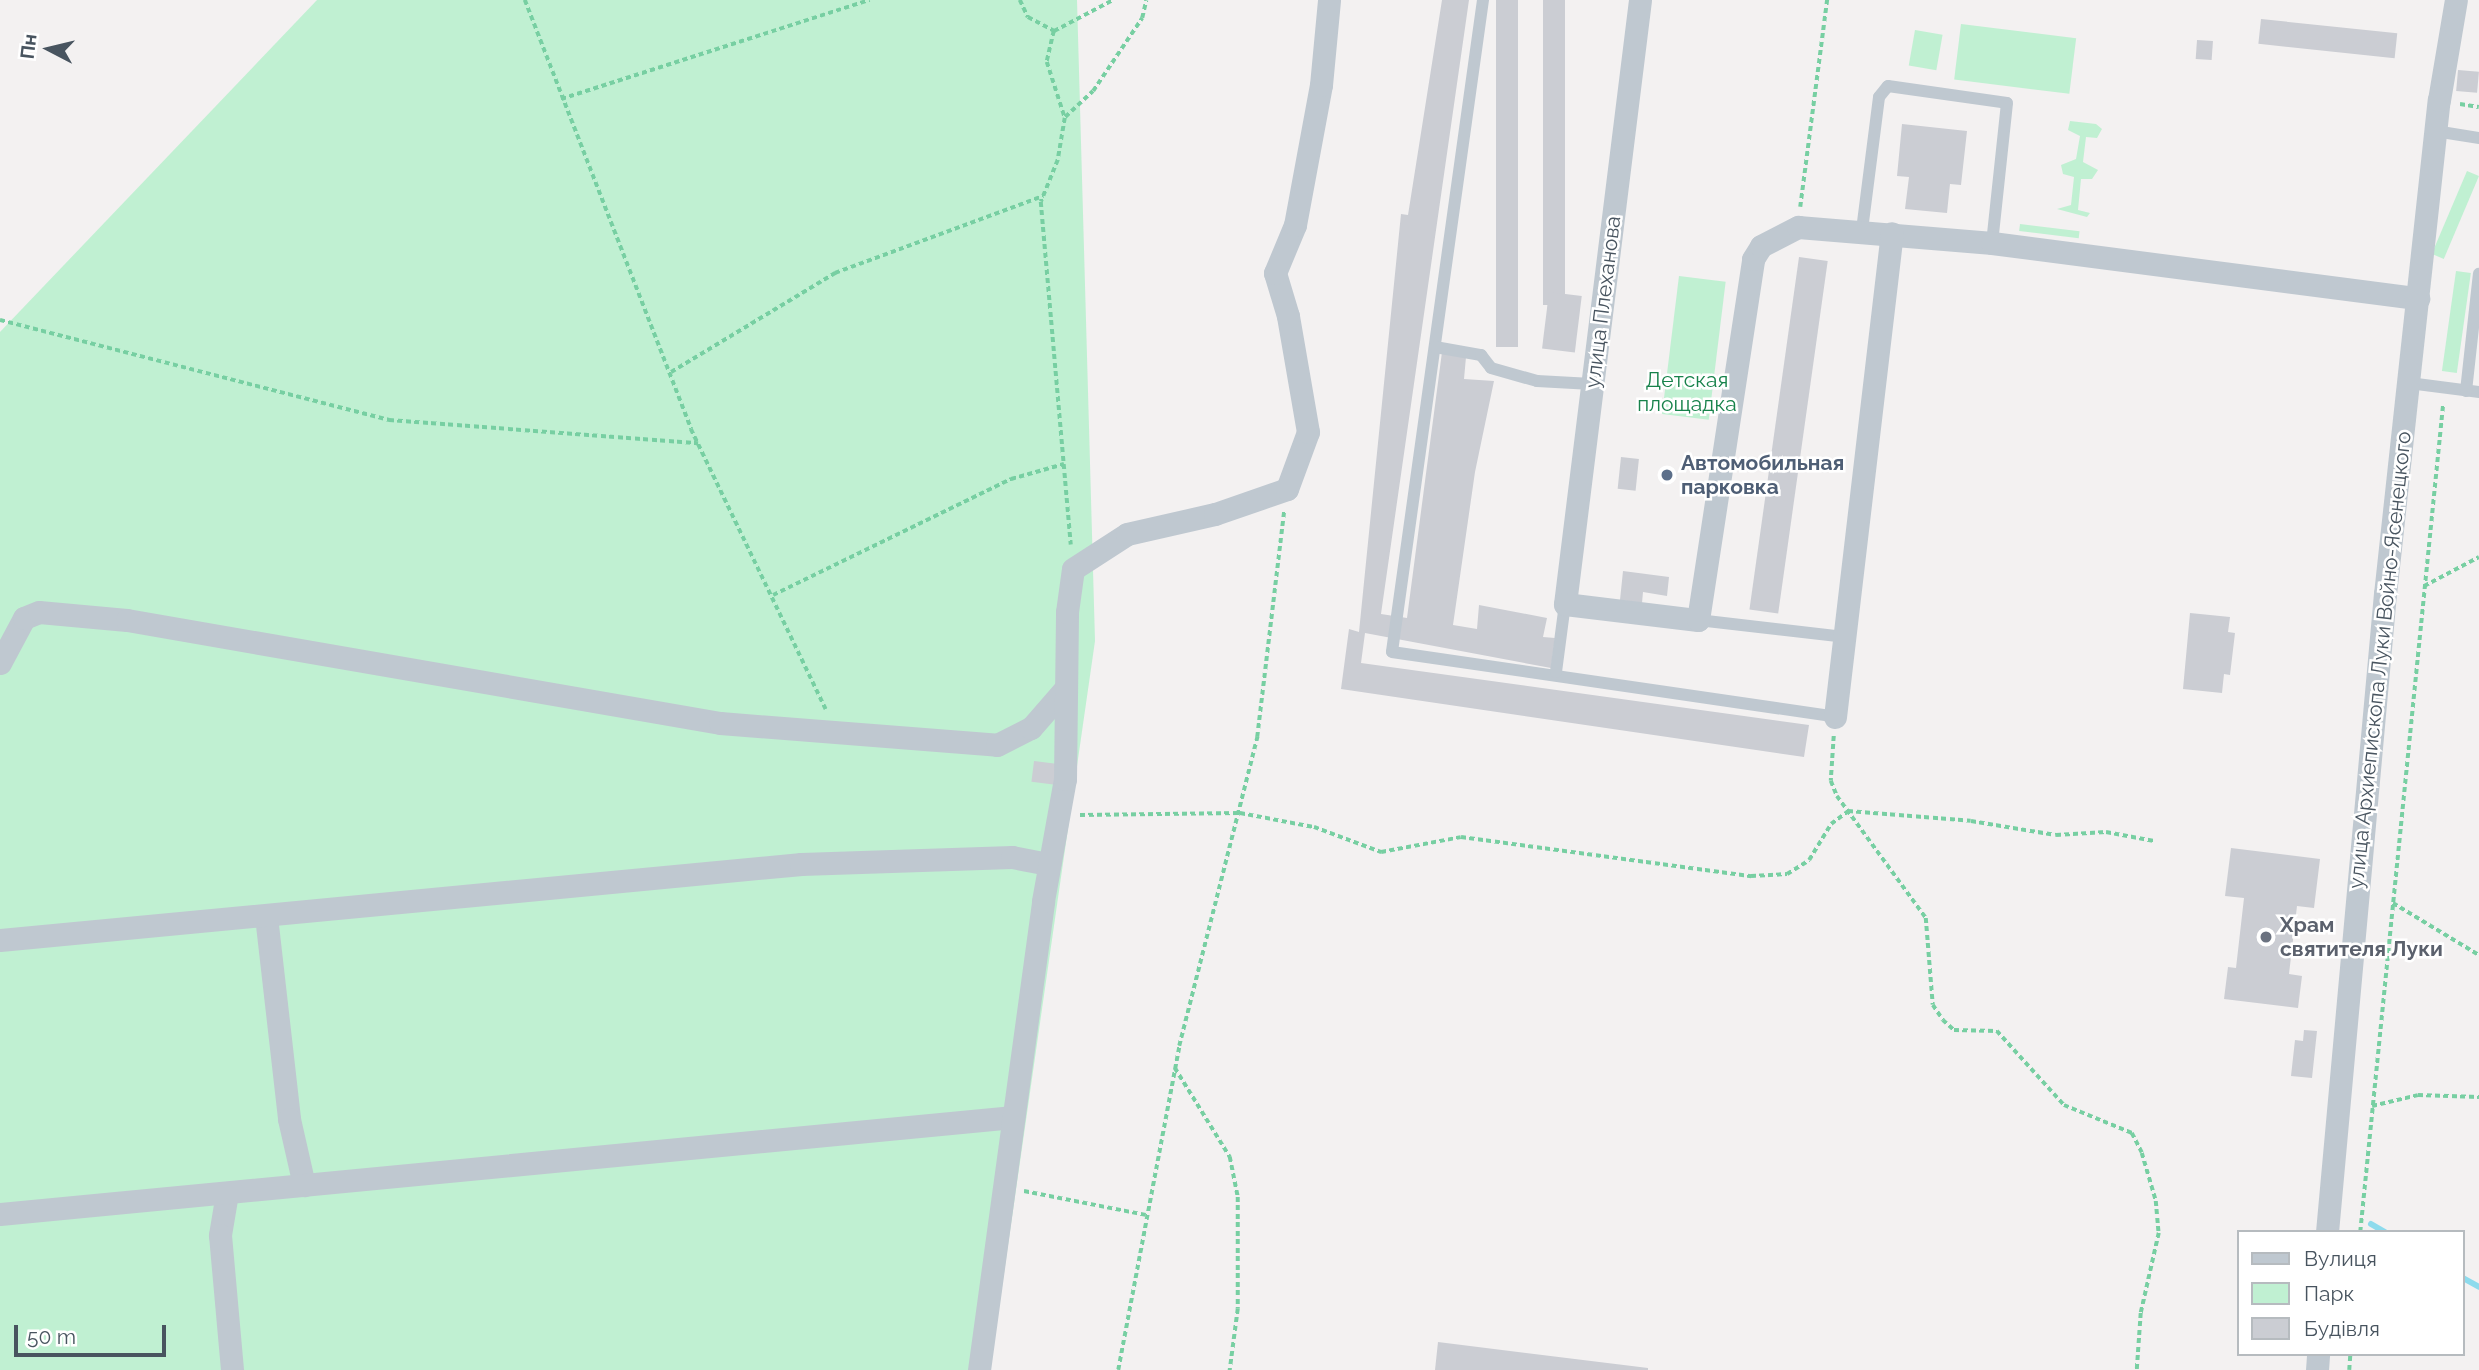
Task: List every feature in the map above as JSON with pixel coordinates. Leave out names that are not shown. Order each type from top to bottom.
[{"type":"street","points":[[979,1370],[1049,864],[1065,779],[1064,690],[1073,569],[1128,534],[1215,514],[1287,489],[1308,432],[1288,316],[1275,273],[1295,225],[1321,85],[1329,0]]},
{"type":"street","name":"улица Плеханова","points":[[1565,604],[1640,0]]},
{"type":"street","name":"улица Архиепископа Луки Войно-Ясенецкого","points":[[2327,1230],[2357,877],[2435,131],[2456,0]]},
{"type":"street","points":[[1565,604],[1698,620],[1753,259],[1761,246],[1798,227],[1862,230],[1992,243],[2418,298]]},
{"type":"street","points":[[1835,717],[1892,233]]},
{"type":"street","points":[[0,663],[24,618],[39,611],[127,620],[720,723],[838,735],[997,744],[1031,728],[1064,690]]},
{"type":"street","points":[[0,940],[801,864],[1012,857],[1049,864]]},
{"type":"street","points":[[266,916],[289,1119],[304,1185]]},
{"type":"street","points":[[0,1214],[1013,1117]]},
{"type":"street","points":[[227,1193],[220,1235],[232,1370]]},
{"type":"lane","points":[[1483,0],[1392,652],[1556,672],[1835,717]]},
{"type":"lane","points":[[1862,230],[1879,97],[1888,86],[2007,103],[1992,243]]},
{"type":"lane","points":[[2435,131],[2479,138]]},
{"type":"lane","points":[[2409,383],[2472,392],[2479,274]]},
{"type":"lane","points":[[1435,347],[1481,355],[1491,368],[1537,381],[1592,384]]},
{"type":"lane","points":[[1556,672],[1565,604]]},
{"type":"lane","points":[[1698,620],[1844,637]]},
{"type":"path","points":[[525,0],[561,99],[698,443],[838,735]]},
{"type":"path","points":[[561,99],[870,0]]},
{"type":"path","points":[[1020,0],[1028,17],[1054,31]]},
{"type":"path","points":[[1073,569],[1043,196],[1058,160],[1065,118],[1047,62],[1054,31],[1112,0]]},
{"type":"path","points":[[1065,118],[1093,91],[1142,18],[1146,0]]},
{"type":"path","points":[[1798,227],[1827,0]]},
{"type":"path","points":[[671,372],[835,273],[1043,196]]},
{"type":"path","points":[[0,320],[389,420],[698,443]]},
{"type":"path","points":[[2360,1230],[2445,388]]},
{"type":"path","points":[[772,595],[1011,479],[1064,464]]},
{"type":"path","points":[[1118,1370],[1175,1068],[1257,737],[1287,489]]},
{"type":"path","points":[[2424,586],[2479,557]]},
{"type":"path","points":[[1835,717],[1831,781],[1848,811],[1926,918],[1933,1005],[1943,1020],[1954,1030],[1997,1031],[2064,1105],[2132,1133],[2156,1201],[2159,1233],[2141,1313],[2137,1370]]},
{"type":"path","points":[[1075,815],[1240,813],[1314,827],[1381,852],[1461,837],[1751,876],[1787,874],[1809,860],[1831,824],[1848,811],[1971,821],[2056,835],[2106,832],[2154,841]]},
{"type":"path","points":[[2393,903],[2479,955]]},
{"type":"path","points":[[1175,1068],[1230,1157],[1238,1197],[1238,1309],[1230,1370]]},
{"type":"path","points":[[2372,1106],[2418,1095],[2479,1097]]},
{"type":"path","points":[[1022,1190],[1146,1215]]},
{"type":"green space","points":[[317,0],[1077,0],[1095,641],[990,1370],[0,1370],[0,332]]},
{"type":"green space","points":[[1961,24],[2076,38],[2069,94],[1954,80]]},
{"type":"green space","points":[[1915,30],[1943,35],[1936,70],[1909,65]]},
{"type":"green space","points":[[2070,121],[2096,124],[2102,129],[2097,138],[2086,137],[2083,162],[2098,170],[2092,179],[2081,179],[2078,210],[2090,213],[2087,217],[2057,209],[2071,205],[2074,177],[2063,174],[2061,165],[2076,159],[2080,136],[2068,130]]},
{"type":"green space","points":[[2467,171],[2479,176],[2444,259],[2432,254]]},
{"type":"green space","points":[[2020,224],[2080,231],[2079,238],[2019,231]]},
{"type":"green space","points":[[2456,271],[2471,273],[2457,373],[2442,371]]},
{"type":"green space","name":"Детская площадка","points":[[1679,276],[1726,282],[1709,420],[1662,414]]},
{"type":"building","points":[[1442,0],[1469,0],[1381,614],[1407,618],[1442,352],[1466,357],[1464,379],[1494,381],[1475,472],[1453,625],[1477,629],[1479,605],[1547,618],[1543,637],[1555,638],[1551,668],[1365,633],[1361,663],[1809,725],[1804,757],[1341,689],[1349,629],[1359,632],[1401,214],[1408,215]]},
{"type":"building","points":[[1496,0],[1518,0],[1518,347],[1496,347]]},
{"type":"building","points":[[1543,0],[1565,0],[1565,305],[1543,305]]},
{"type":"building","points":[[2261,19],[2397,33],[2395,58],[2258,44]]},
{"type":"building","points":[[2197,40],[2213,41],[2212,60],[2196,59]]},
{"type":"building","points":[[2458,70],[2479,72],[2477,93],[2456,91]]},
{"type":"building","points":[[1902,124],[1967,131],[1961,185],[1950,184],[1947,213],[1905,209],[1909,177],[1897,176]]},
{"type":"building","points":[[1799,257],[1828,261],[1778,614],[1749,610]]},
{"type":"building","points":[[1549,292],[1582,296],[1575,353],[1542,349]]},
{"type":"building","points":[[1621,457],[1639,459],[1636,491],[1618,489]]},
{"type":"building","points":[[1623,571],[1669,577],[1667,596],[1643,592],[1642,603],[1620,600]]},
{"type":"building","points":[[2190,613],[2230,617],[2228,632],[2235,633],[2230,675],[2224,674],[2222,693],[2183,689]]},
{"type":"building","points":[[1034,761],[1058,764],[1055,785],[1031,782]]},
{"type":"building","name":"Храм святителя Луки","points":[[2231,848],[2320,859],[2314,908],[2297,906],[2289,974],[2302,976],[2298,1008],[2224,999],[2228,967],[2236,968],[2244,898],[2225,896]]},
{"type":"building","points":[[2304,1030],[2317,1031],[2312,1078],[2291,1076],[2295,1040],[2303,1041]]},
{"type":"building","points":[[1438,1342],[1648,1368],[1648,1370],[1435,1370]]},
{"type":"waterway","points":[[2371,1224],[2382,1230]]},
{"type":"waterway","points":[[2465,1279],[2479,1287]]},
{"type":"place","name":"Автомобильная парковка","points":[[1667,475]]},
{"type":"place","name":"Храм святителя Луки","points":[[2266,937]]}]
